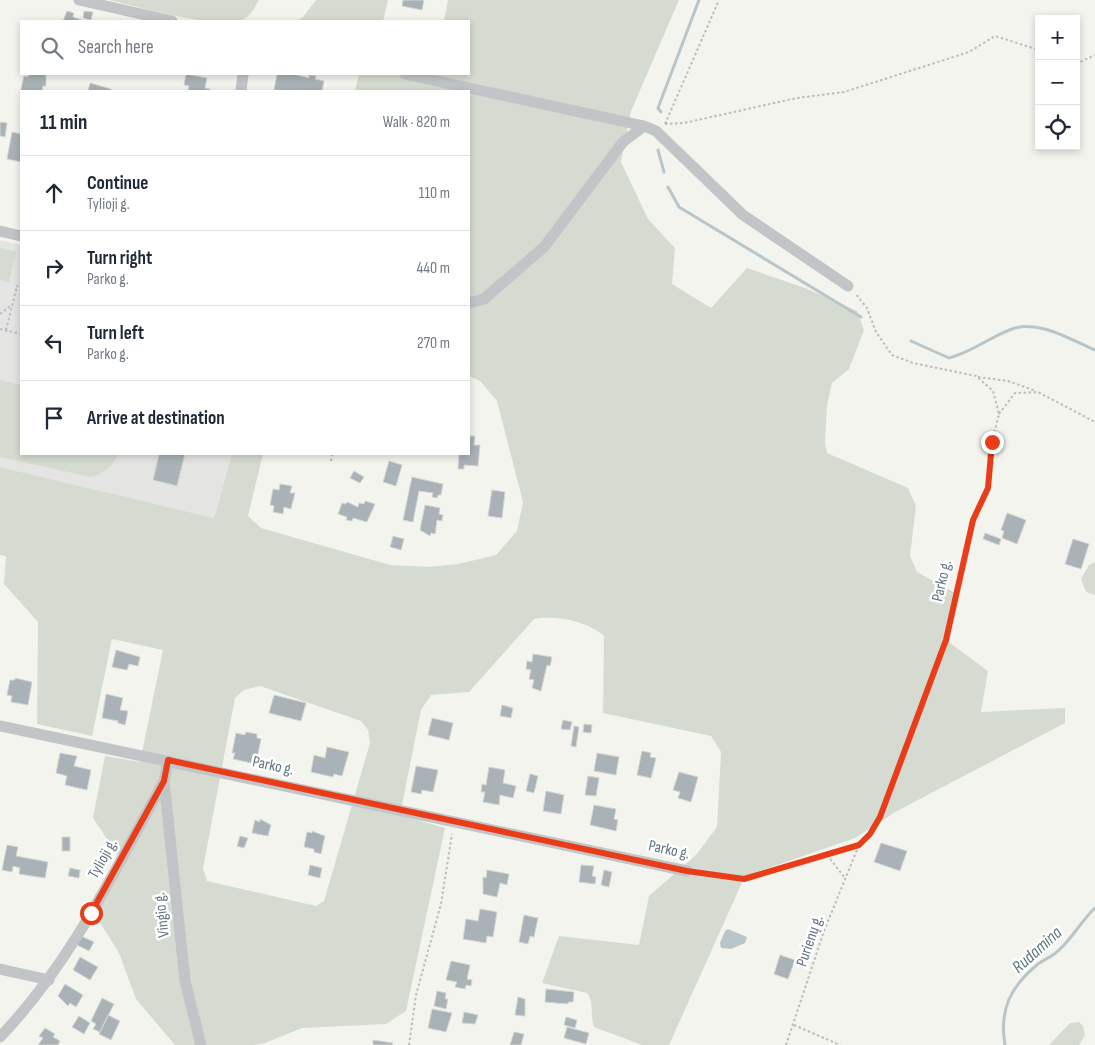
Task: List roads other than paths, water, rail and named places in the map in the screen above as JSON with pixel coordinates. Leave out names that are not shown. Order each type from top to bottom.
[{"type":"street","points":[[79,0],[168,20]]},
{"type":"street","points":[[241,90],[242,75]]},
{"type":"street","points":[[410,75],[644,126],[661,128],[743,215],[848,286]]},
{"type":"street","points":[[470,303],[484,299],[544,247],[623,142],[644,126]]},
{"type":"street","points":[[0,231],[20,236]]},
{"type":"street","name":"Parko g.","points":[[0,726],[687,871]]},
{"type":"street","name":"Tylioji g.","points":[[0,1037],[26,1010],[49,980],[94,908],[164,781],[168,760]]},
{"type":"street","name":"Vingio g.","points":[[164,781],[185,981],[201,1045]]},
{"type":"street","points":[[0,969],[49,980]]},
{"type":"waterway","points":[[661,112],[658,108],[699,0]]},
{"type":"waterway","points":[[658,150],[664,172]]},
{"type":"waterway","points":[[668,187],[679,207],[861,317]]},
{"type":"waterway","points":[[911,341],[949,358],[1012,329],[1033,327],[1065,336],[1095,350]]},
{"type":"waterway","name":"Rudamina","points":[[1005,1045],[1005,1010],[1020,981],[1038,964],[1055,954],[1095,908]]}]
